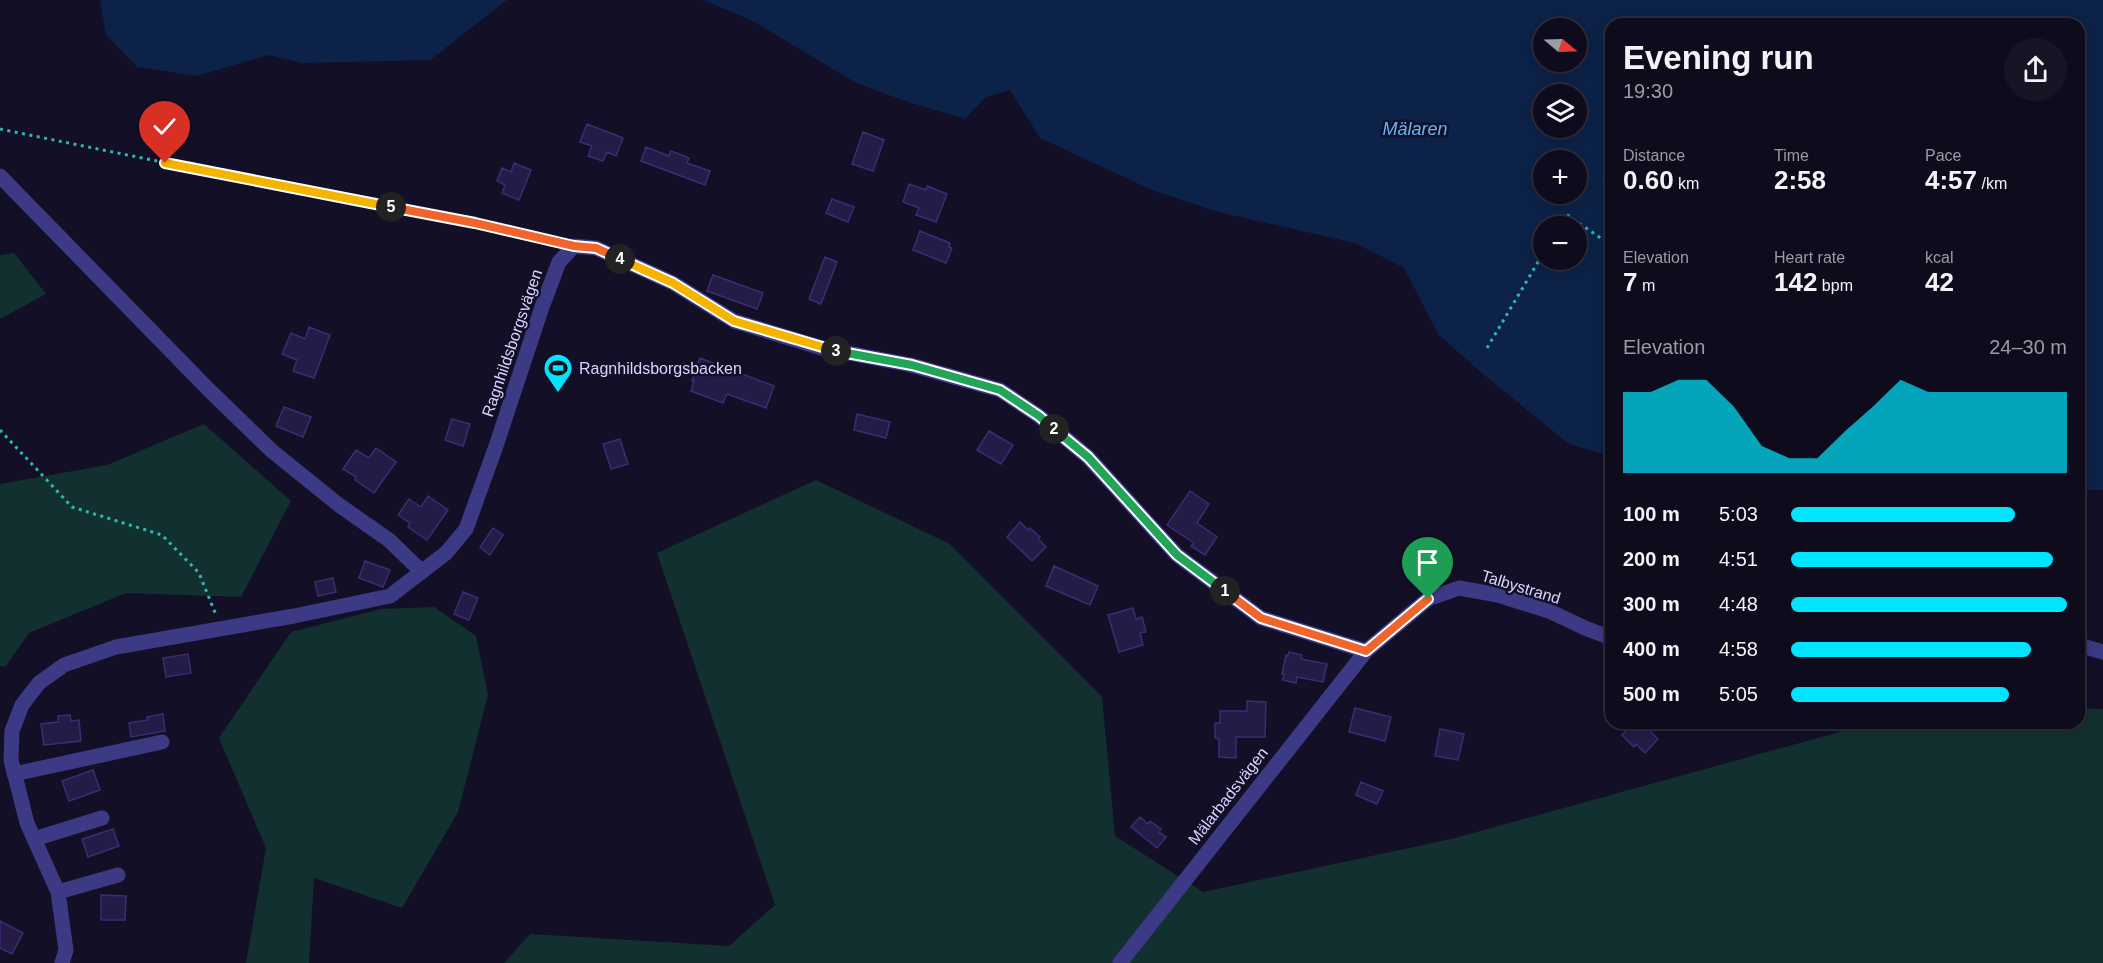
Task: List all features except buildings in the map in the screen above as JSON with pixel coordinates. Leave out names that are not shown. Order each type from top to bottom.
[{"type":"street","points":[[0,176],[209,390],[272,451],[339,506],[389,540],[422,572]]},
{"type":"street","name":"Ragnhildsborgsvägen","points":[[62,963],[66,950],[58,892],[27,823],[14,774],[5,755],[22,705],[39,683],[64,665],[116,647],[294,616],[390,596],[446,553],[466,529],[546,295],[559,262],[574,246]]},
{"type":"street","points":[[574,246],[596,248],[673,283],[734,321],[822,348],[912,365],[1000,390],[1039,416],[1088,457],[1177,555],[1261,618],[1366,651]]},
{"type":"street","name":"Talbystrand","points":[[1366,651],[1428,599],[1459,588],[1498,595],[1549,611],[1605,636]]},
{"type":"street","points":[[2085,647],[2103,652]]},
{"type":"street","name":"Mälarbadsvägen","points":[[1120,963],[1366,651]]},
{"type":"street","points":[[14,774],[162,742]]},
{"type":"street","points":[[34,839],[102,818]]},
{"type":"street","points":[[58,892],[118,875]]},
{"type":"path","points":[[0,129],[475,223],[574,246]]},
{"type":"path","points":[[1587,229],[1602,239]]},
{"type":"path","points":[[1487,348],[1533,270]]},
{"type":"path","points":[[0,430],[72,507],[162,534],[199,573],[222,628]]},
{"type":"green space","points":[[14,253],[46,294],[0,319],[0,255]]},
{"type":"green space","points":[[204,424],[291,501],[241,597],[126,593],[29,633],[6,666],[0,666],[0,484],[107,465]]},
{"type":"green space","points":[[816,480],[950,544],[1102,697],[1115,836],[1203,892],[1451,839],[1850,729],[2085,729],[2085,708],[2103,709],[2103,963],[504,963],[530,934],[729,946],[775,905],[657,553]]},
{"type":"green space","points":[[434,607],[476,636],[488,695],[458,812],[402,908],[314,878],[309,963],[246,963],[266,848],[219,738],[291,632],[381,609]]},
{"type":"water","points":[[100,0],[507,0],[430,60],[302,63],[268,55],[197,76],[137,67],[106,35]]},
{"type":"water","name":"Mälaren","points":[[703,0],[2103,0],[2103,490],[2085,490],[2085,18],[1605,18],[1605,454],[1569,444],[1484,375],[1438,334],[1404,268],[1355,243],[1218,212],[1152,190],[1040,138],[1010,90],[986,97],[965,119],[856,83],[751,20]]},
{"type":"place","name":"Ragnhildsborgsbacken","points":[[558,394]]},
{"type":"route","points":[[165,163],[475,223],[574,246],[596,248],[673,283],[734,321],[822,348],[912,365],[1000,390],[1039,416],[1088,457],[1177,555],[1261,618],[1366,651],[1428,599]]}]
